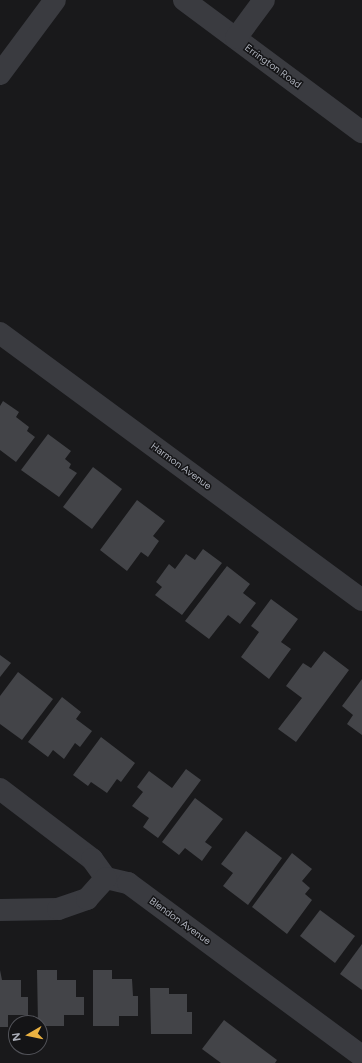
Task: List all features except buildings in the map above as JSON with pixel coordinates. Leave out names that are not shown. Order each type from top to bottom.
[{"type":"street","points":[[0,74],[55,0]]},
{"type":"street","name":"Errington Road","points":[[184,0],[362,132]]},
{"type":"street","points":[[236,38],[264,0]]},
{"type":"street","name":"Harmon Avenue","points":[[0,333],[362,600]]},
{"type":"street","points":[[0,789],[92,858],[106,878],[87,899],[58,910],[0,910]]},
{"type":"street","name":"Blendon Avenue","points":[[106,878],[128,883],[362,1056]]}]
